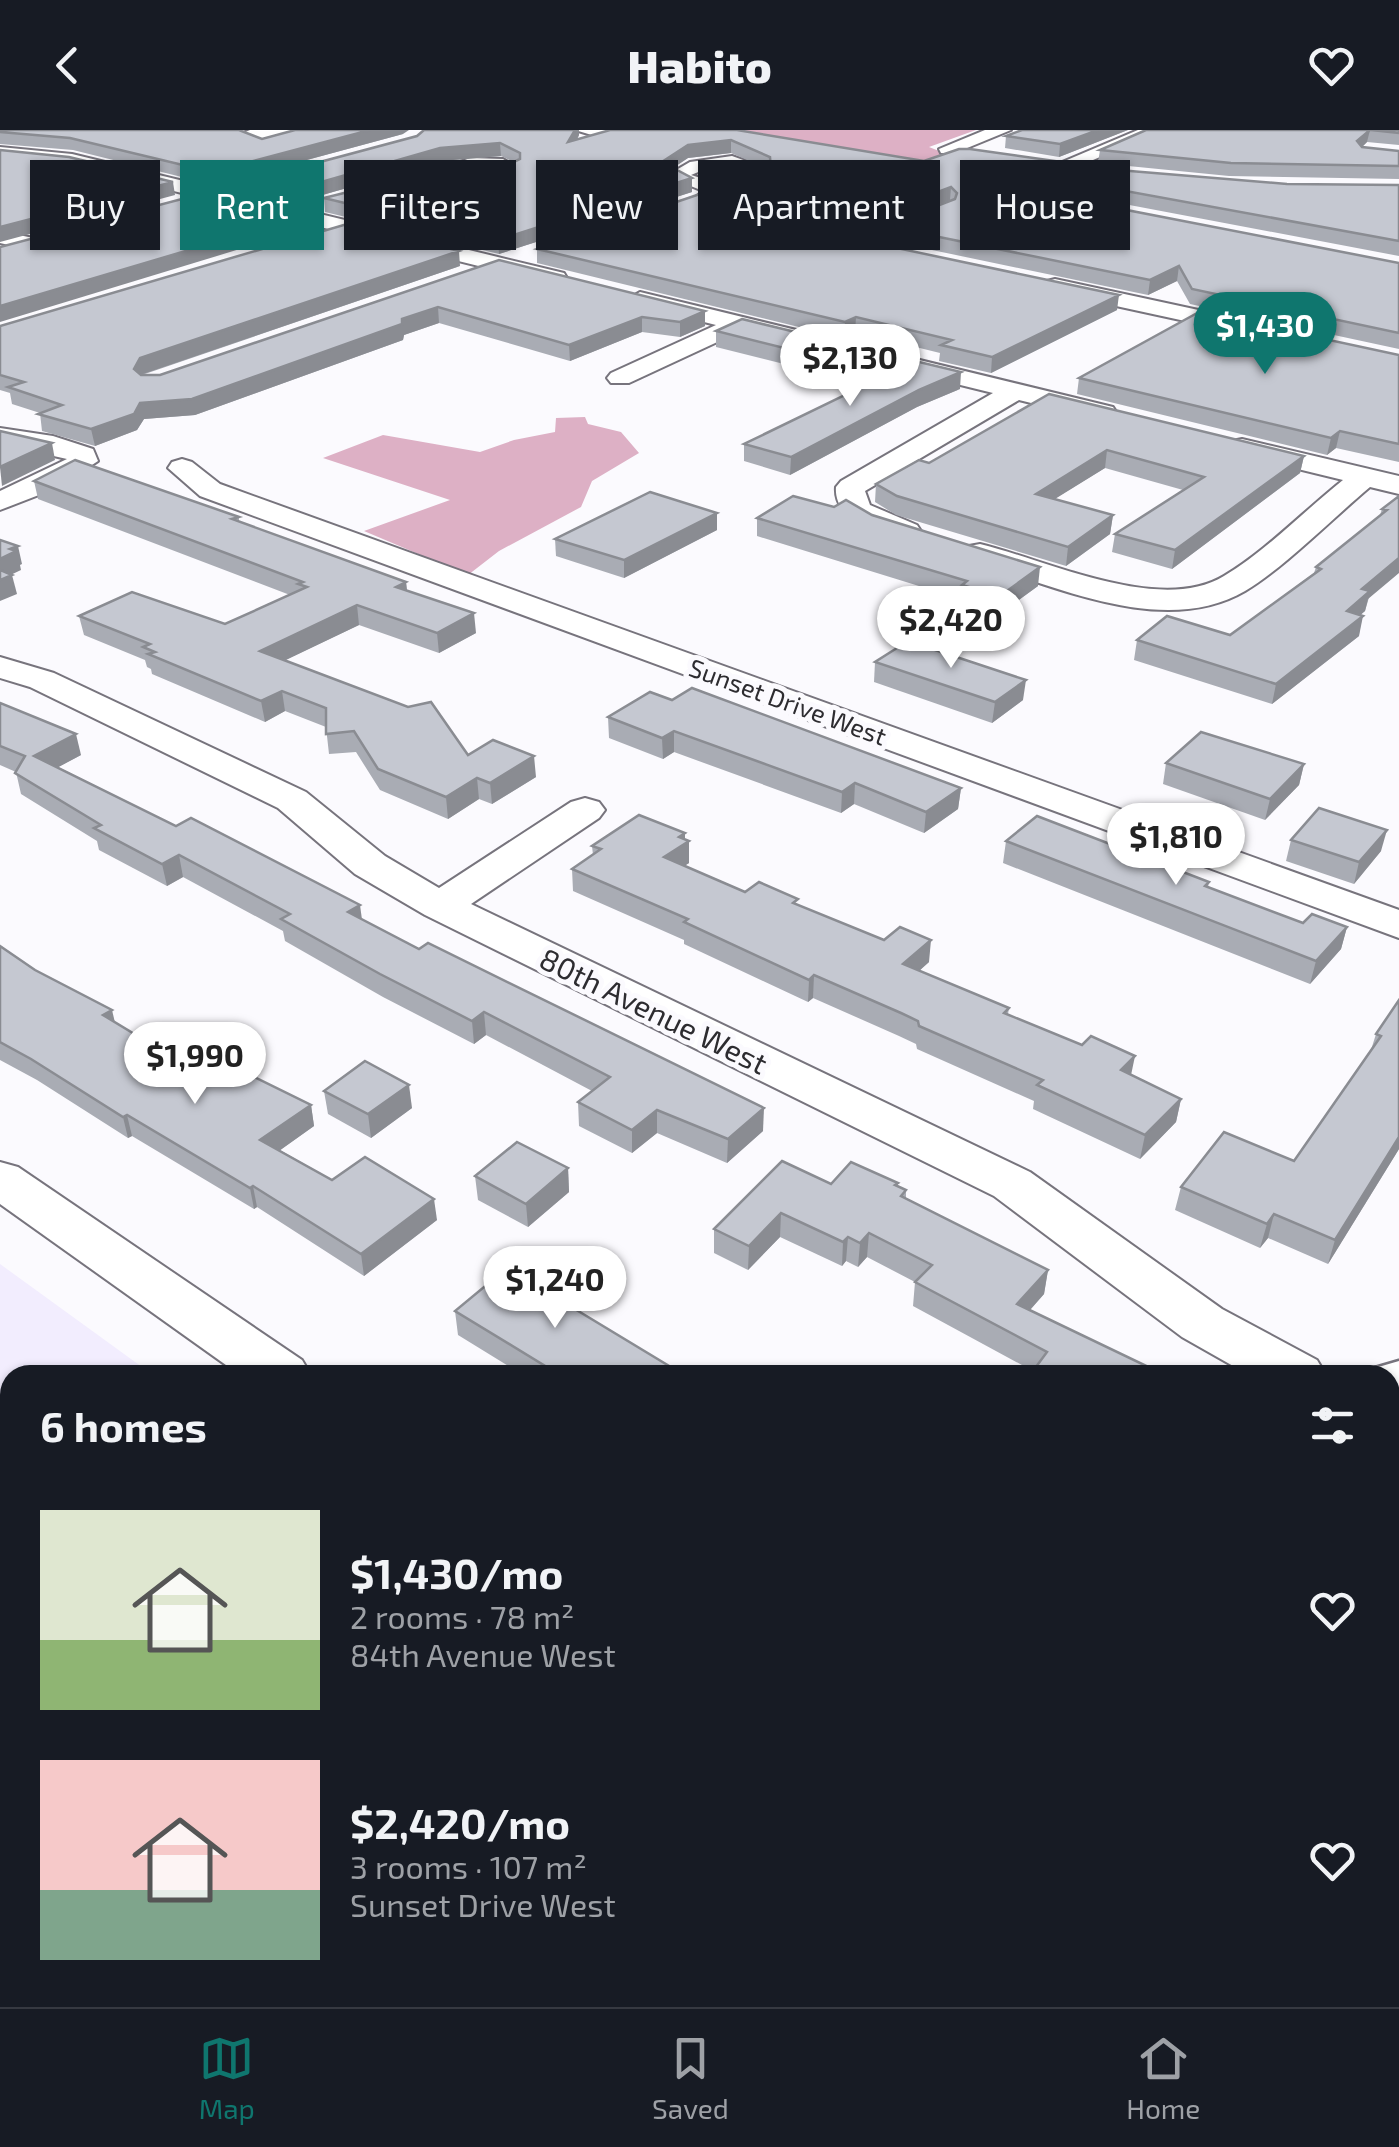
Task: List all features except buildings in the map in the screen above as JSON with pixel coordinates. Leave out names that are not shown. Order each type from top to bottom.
[{"type":"street","points":[[584,130],[598,134],[622,130]]},
{"type":"street","points":[[985,156],[948,149],[1002,130]]},
{"type":"street","points":[[1069,160],[1154,130]]},
{"type":"street","points":[[0,153],[60,158],[180,186]]},
{"type":"street","points":[[684,204],[698,199]]},
{"type":"street","points":[[164,208],[180,204]]},
{"type":"street","points":[[0,237],[39,242],[0,252]]},
{"type":"street","points":[[444,250],[576,282]]},
{"type":"street","points":[[885,250],[894,252]]},
{"type":"street","points":[[464,276],[539,252]]},
{"type":"street","points":[[1030,281],[1282,335]]},
{"type":"street","points":[[612,292],[1131,420]]},
{"type":"street","points":[[620,378],[739,323]]},
{"type":"street","points":[[1016,391],[856,481],[848,496],[852,505],[883,524],[946,543],[1118,594],[1168,600],[1208,596],[1236,583],[1364,477]]},
{"type":"street","points":[[0,436],[53,444],[83,455],[84,460],[46,482],[0,501]]},
{"type":"street","points":[[1227,443],[1399,486]]},
{"type":"street","name":"Sunset Drive West","points":[[182,468],[210,490],[1399,924]]},
{"type":"street","name":"80th Avenue West","points":[[0,667],[42,680],[292,800],[370,865],[440,906],[1012,1184],[1202,1324],[1278,1365]]},
{"type":"street","points":[[440,906],[586,810]]},
{"type":"street","points":[[0,1179],[268,1365]]},
{"type":"shaded area","points":[[698,130],[976,130],[929,147],[954,157],[940,163],[815,160]]},
{"type":"shaded area","points":[[585,417],[588,424],[621,432],[639,453],[592,481],[581,507],[499,551],[468,575],[364,531],[450,500],[323,458],[383,435],[480,452],[555,432],[556,418]]},
{"type":"shaded area","points":[[0,1264],[139,1365],[0,1365]]}]
